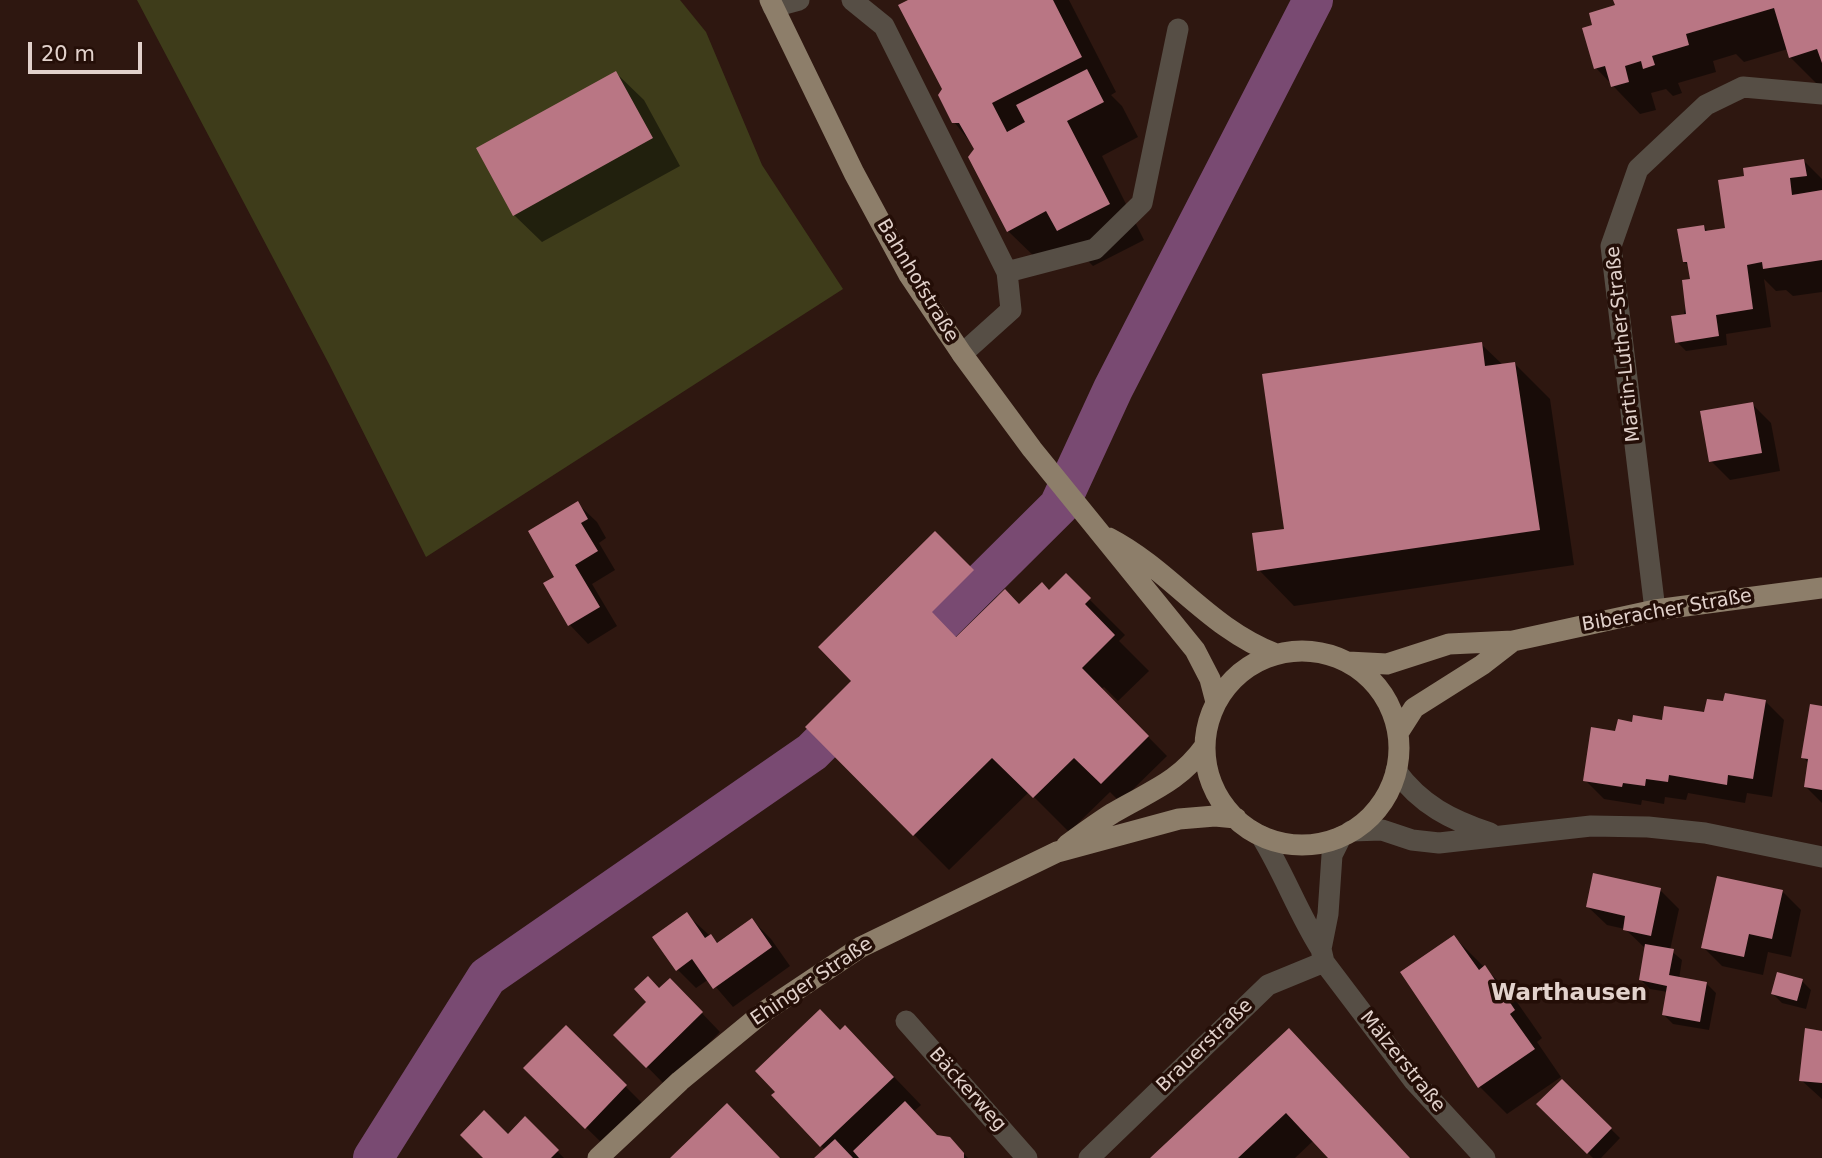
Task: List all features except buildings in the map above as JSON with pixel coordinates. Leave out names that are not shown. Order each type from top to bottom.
[{"type":"main road","name":"Bahnhofstraße","points":[[771,4],[854,173],[909,275],[962,355],[1032,449],[1106,536],[1127,568],[1195,650],[1210,679],[1216,702]]},
{"type":"main road","name":"Bahnhofstraße","points":[[1106,536],[1141,555],[1221,626],[1249,644],[1276,654]]},
{"type":"main road","name":"Biberacher Straße","points":[[1348,662],[1387,664],[1449,644],[1513,641],[1655,610],[1822,588]]},
{"type":"main road","name":"Biberacher Straße","points":[[1398,733],[1414,708],[1482,665],[1513,641]]},
{"type":"main road","points":[[1300,650],[1325,653],[1348,662],[1367,676],[1382,693],[1398,733],[1396,771],[1380,807],[1346,834],[1310,845],[1277,842],[1261,836],[1236,818],[1213,785],[1205,746],[1208,723],[1216,702],[1231,681],[1252,664],[1276,654],[1300,650]]},
{"type":"main road","name":"Ehinger Straße","points":[[598,1158],[680,1081],[765,1011],[850,954],[1057,852],[1112,813],[1165,786],[1191,765],[1205,746]]},
{"type":"main road","name":"Ehinger Straße","points":[[1057,852],[1179,819],[1215,816],[1236,818]]},
{"type":"street","points":[[771,4],[799,0]]},
{"type":"street","points":[[852,0],[884,26],[1007,272],[1011,310],[962,355]]},
{"type":"street","points":[[1007,272],[1095,249],[1142,203],[1178,29]]},
{"type":"street","name":"Martin-Luther-Straße","points":[[1655,610],[1611,246],[1638,169],[1706,105],[1743,87],[1822,93]]},
{"type":"street","points":[[1396,771],[1409,788],[1432,808],[1451,819],[1496,835]]},
{"type":"street","points":[[1322,956],[1332,855],[1346,834],[1382,830],[1412,840],[1439,843],[1591,826],[1648,827],[1705,832],[1822,857]]},
{"type":"street","points":[[1261,836],[1274,856],[1300,917],[1322,956]]},
{"type":"street","name":"Brauerstraße","points":[[1089,1158],[1268,985],[1322,956]]},
{"type":"street","name":"Mälzerstraße","points":[[1322,956],[1414,1082],[1485,1158]]},
{"type":"street","name":"Bäckerweg","points":[[906,1021],[1027,1158]]},
{"type":"shaded area","points":[[137,0],[680,0],[706,32],[762,165],[843,289],[426,557],[329,364]]},
{"type":"waterway","points":[[904,660],[1059,506],[1113,389],[1313,0]]},
{"type":"waterway","points":[[373,1158],[487,977],[812,752],[860,704]]},
{"type":"district","name":"Warthausen","points":[[1569,994]]}]
